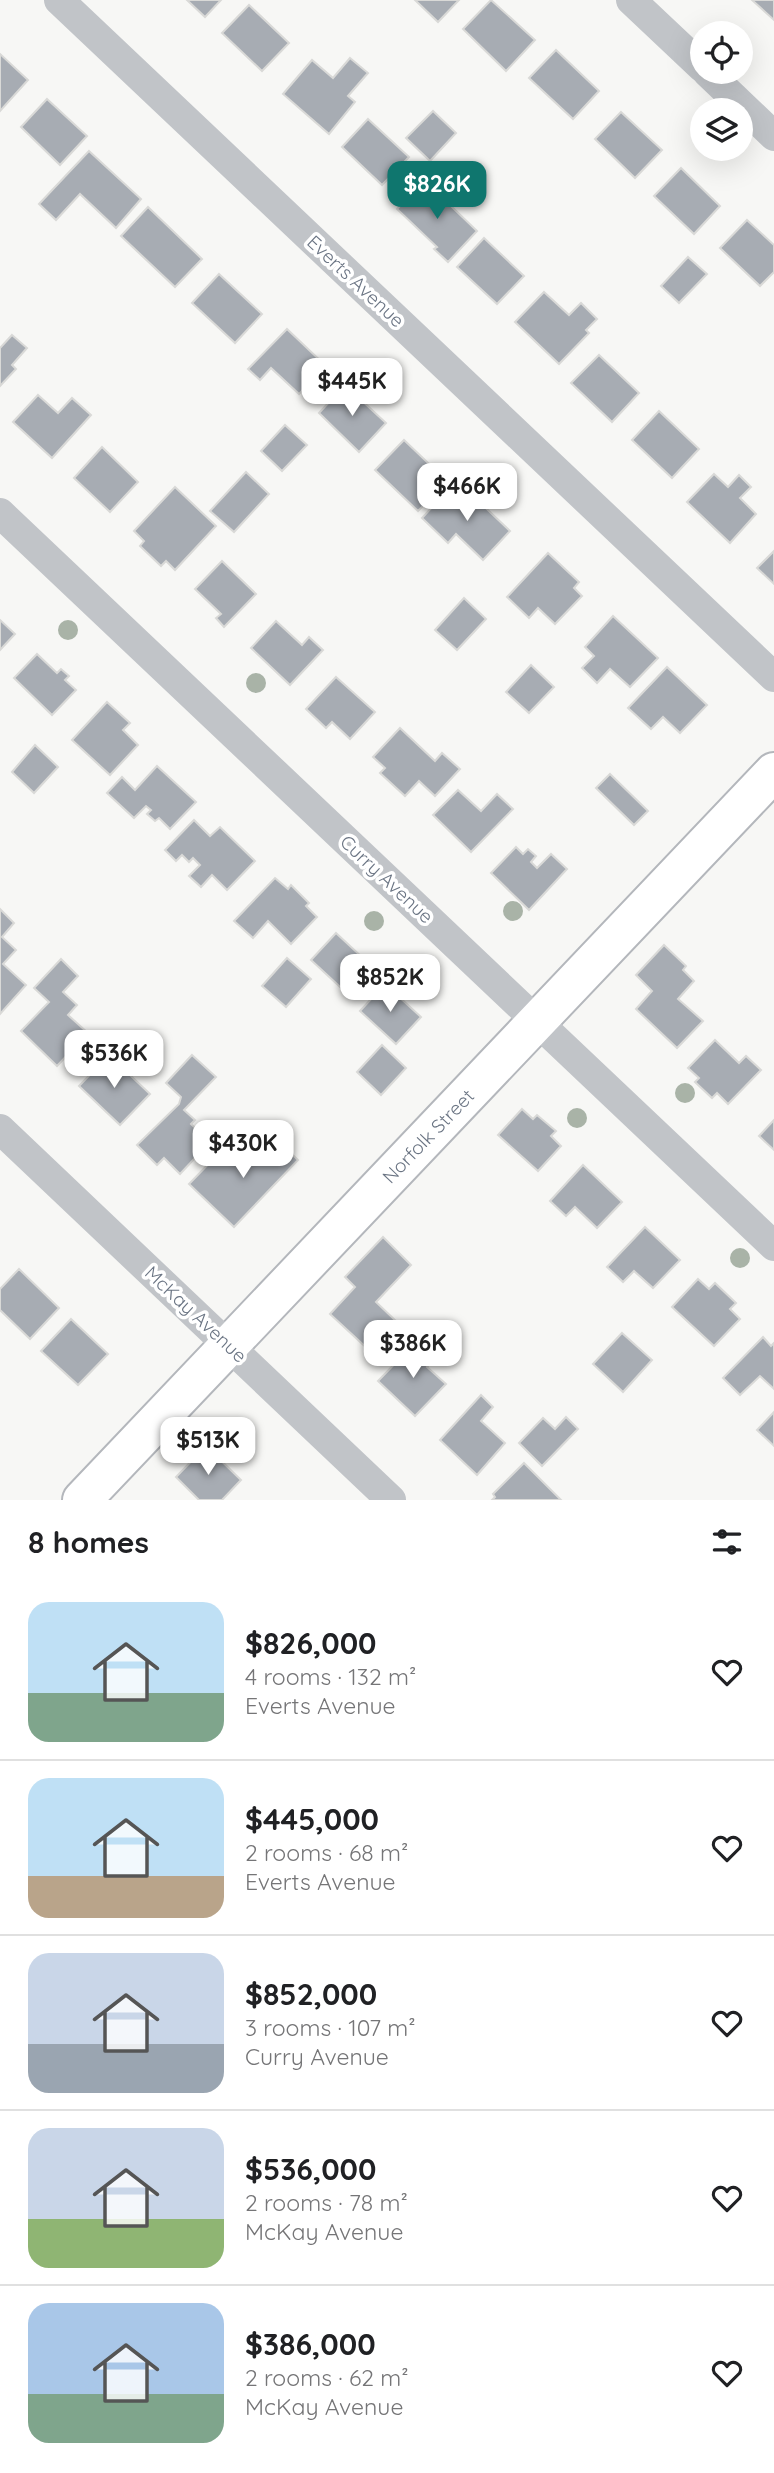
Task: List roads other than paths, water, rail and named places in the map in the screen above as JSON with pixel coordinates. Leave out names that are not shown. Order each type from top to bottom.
[{"type":"street","name":"Everts Avenue","points":[[59,0],[774,677]]},
{"type":"street","points":[[631,0],[690,56]]},
{"type":"street","points":[[719,84],[774,136]]},
{"type":"street","name":"Curry Avenue","points":[[0,513],[774,1246]]},
{"type":"street","name":"Norfolk Street","points":[[82,1500],[774,772]]},
{"type":"street","name":"McKay Avenue","points":[[0,1129],[391,1500]]}]
